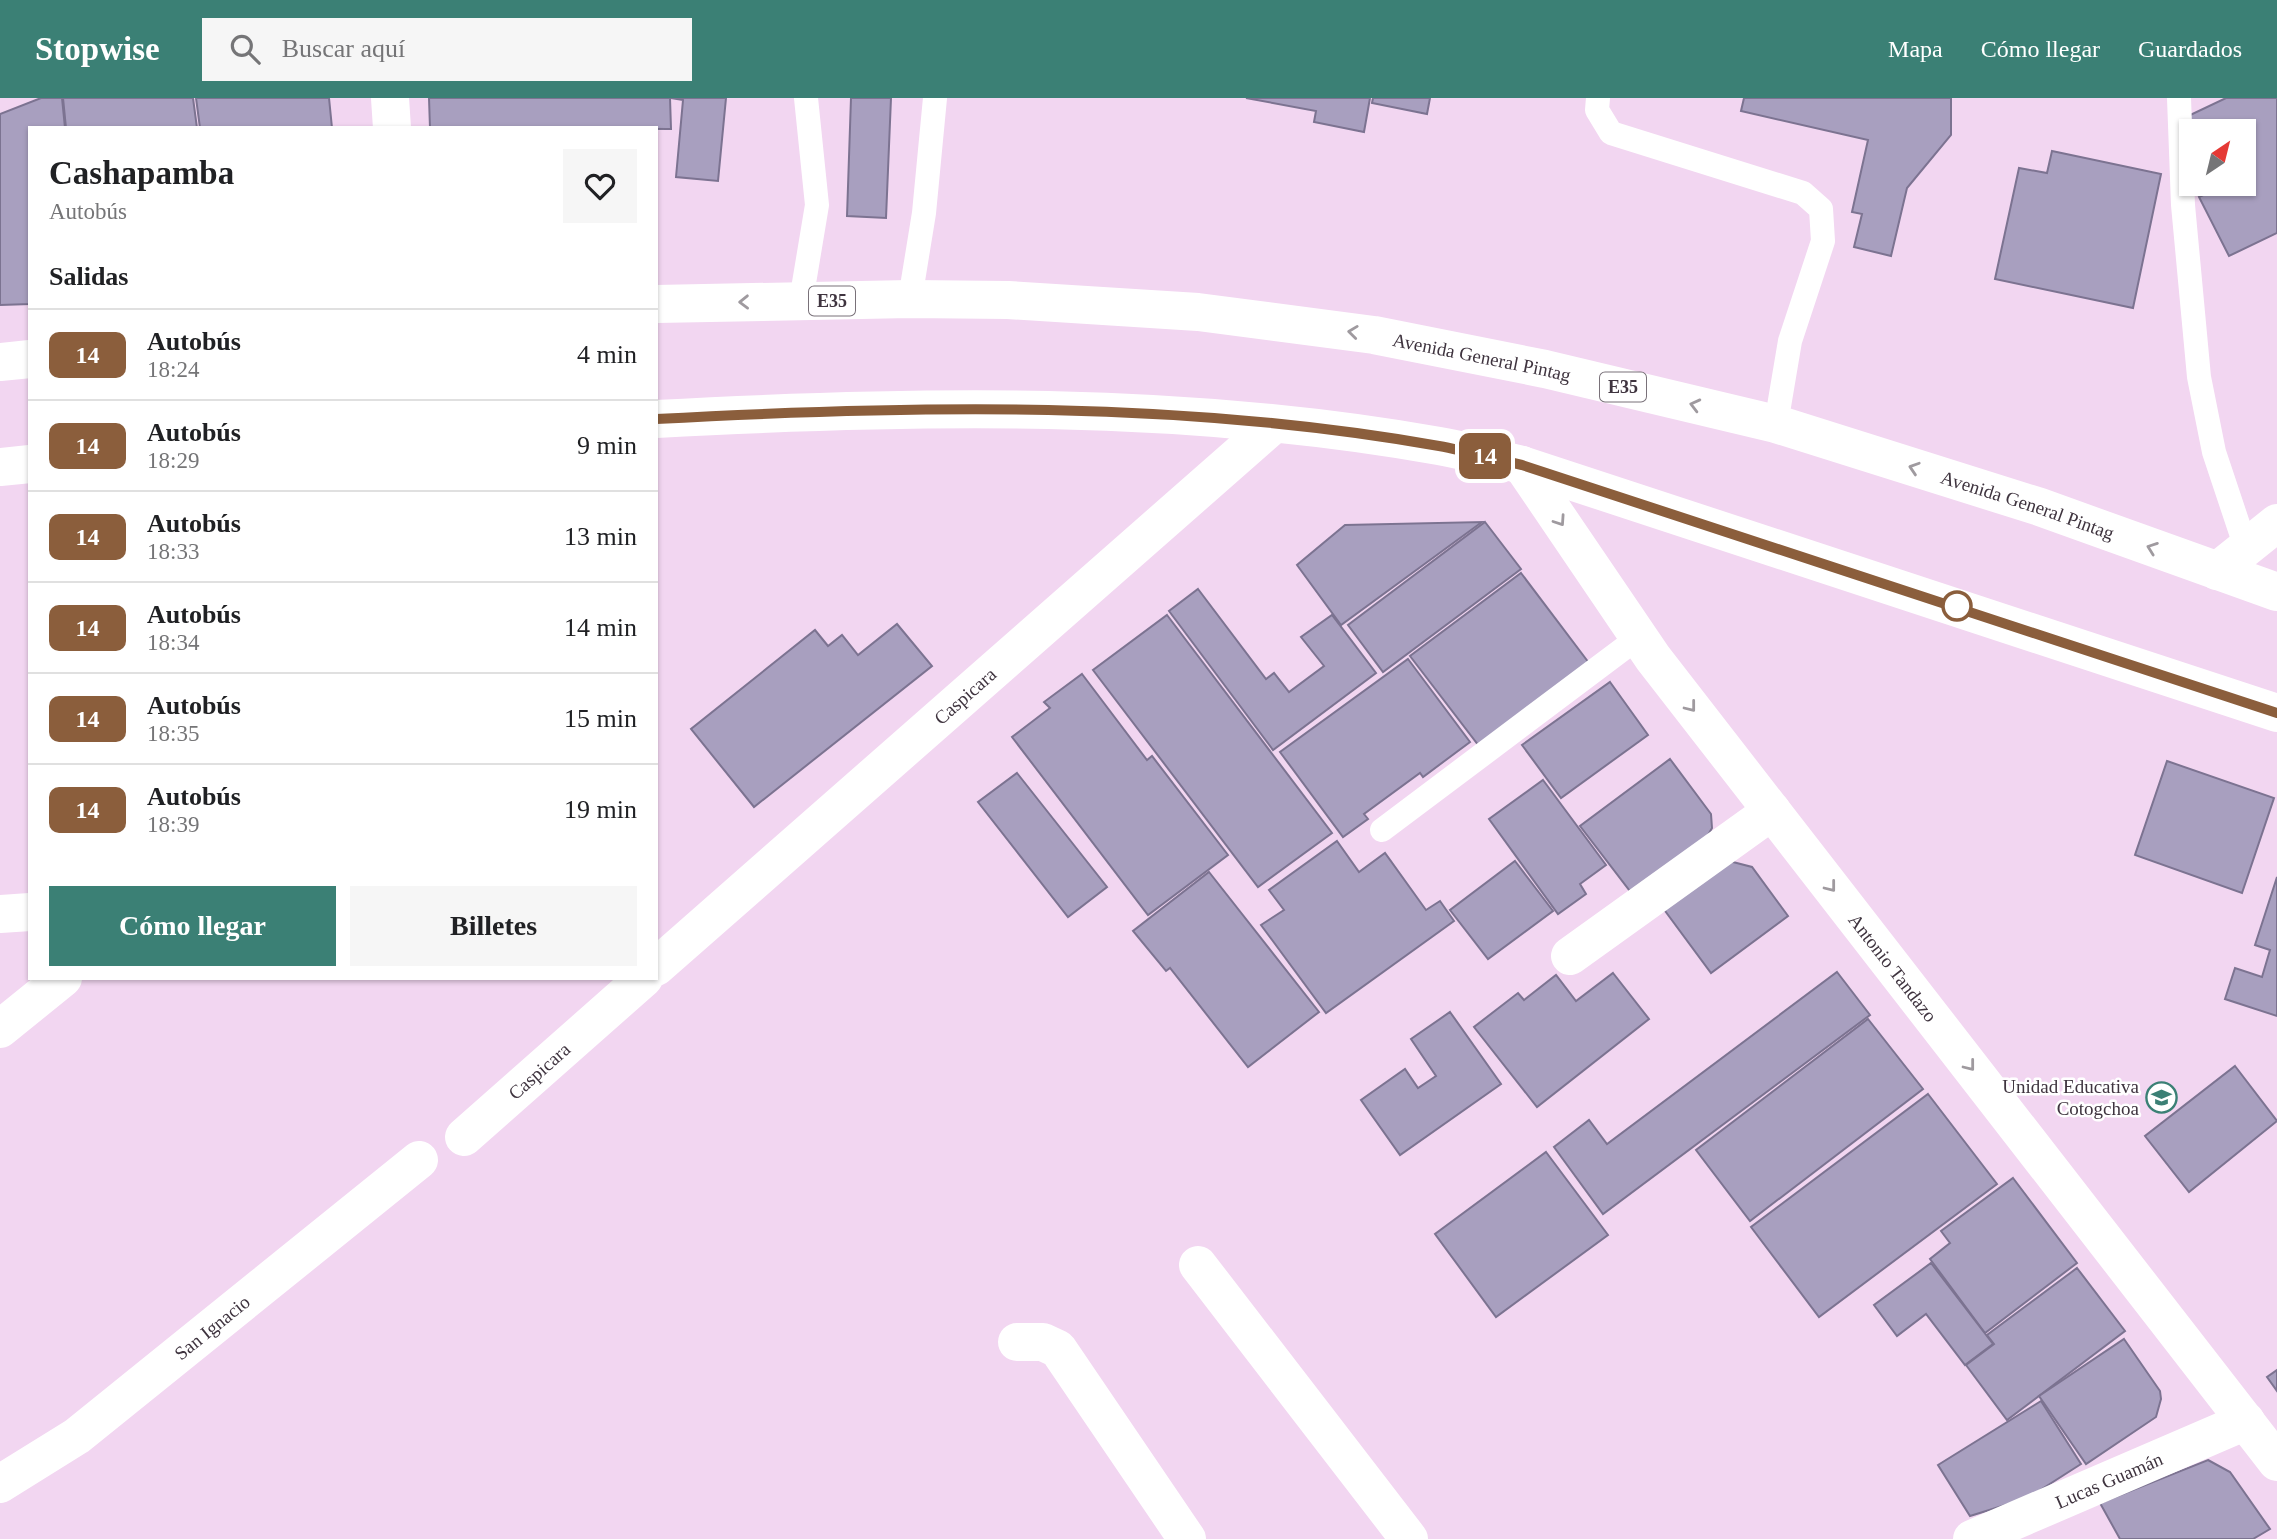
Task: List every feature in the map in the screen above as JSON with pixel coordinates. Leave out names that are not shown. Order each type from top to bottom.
[{"type":"main road","points":[[390,98],[392,126]]},
{"type":"main road","name":"Avenida General Pintag","points":[[658,304],[910,299],[1008,300],[1198,312],[1374,335],[1545,369],[1776,424],[2040,507],[2277,592]]},
{"type":"main road","points":[[0,362],[28,359]]},
{"type":"main road","points":[[658,419],[790,411],[977,409],[1144,414],[1274,424],[1440,446],[1522,465],[2277,713]]},
{"type":"main road","name":"Caspicara","points":[[658,965],[1274,424]]},
{"type":"main road","points":[[0,467],[28,464]]},
{"type":"main road","name":"Antonio Tandazo","points":[[1522,465],[1653,659],[2277,1462]]},
{"type":"main road","points":[[2217,571],[2277,523]]},
{"type":"main road","points":[[1570,957],[1772,811]]},
{"type":"main road","points":[[0,914],[28,912]]},
{"type":"main road","points":[[0,1029],[60,980]]},
{"type":"main road","name":"Caspicara","points":[[464,1136],[642,980]]},
{"type":"main road","name":"San Ignacio","points":[[0,1484],[77,1436],[419,1160]]},
{"type":"main road","points":[[1198,1265],[1409,1539]]},
{"type":"main road","points":[[1017,1342],[1043,1342],[1058,1349],[1187,1539]]},
{"type":"main road","name":"Lucas Guamán","points":[[1972,1539],[2246,1421]]},
{"type":"lane","points":[[801,302],[817,205],[806,98]]},
{"type":"lane","points":[[910,299],[924,213],[935,98]]},
{"type":"lane","points":[[1598,98],[1597,110],[1611,133],[1803,193],[1821,209],[1823,241],[1790,341],[1776,424]]},
{"type":"lane","points":[[2179,98],[2183,205],[2199,377],[2214,452],[2246,548]]},
{"type":"lane","points":[[1382,830],[1639,637]]},
{"type":"building","points":[[41,98],[62,98],[65,126],[28,126],[28,304],[0,305],[0,114]]},
{"type":"building","points":[[63,98],[193,98],[197,126],[66,126]]},
{"type":"building","points":[[196,98],[329,98],[332,126],[200,126]]},
{"type":"building","points":[[429,98],[670,98],[671,129],[658,129],[658,126],[430,126]]},
{"type":"building","points":[[671,98],[726,98],[718,181],[676,177],[683,100]]},
{"type":"building","points":[[851,98],[891,98],[886,218],[847,216]]},
{"type":"building","points":[[1246,98],[1370,98],[1364,132],[1314,122],[1316,111]]},
{"type":"building","points":[[1373,98],[1430,98],[1427,114],[1372,103]]},
{"type":"building","points":[[1744,98],[1951,98],[1951,135],[1907,188],[1891,256],[1854,247],[1862,214],[1852,212],[1868,140],[1741,111]]},
{"type":"building","points":[[2226,98],[2277,98],[2277,233],[2229,256],[2199,197],[2256,196],[2256,119],[2186,117]]},
{"type":"building","points":[[2052,151],[2161,174],[2133,308],[1995,279],[2019,168],[2047,173]]},
{"type":"building","points":[[1482,522],[1341,625],[1297,565],[1345,525]]},
{"type":"building","points":[[1485,522],[1521,569],[1383,672],[1348,625]]},
{"type":"building","points":[[1521,573],[1589,663],[1479,746],[1410,656]]},
{"type":"building","points":[[1198,589],[1266,679],[1274,673],[1289,692],[1324,666],[1301,637],[1332,615],[1376,673],[1273,750],[1169,611]]},
{"type":"building","points":[[1167,615],[1332,833],[1258,887],[1093,670]]},
{"type":"building","points":[[897,624],[932,666],[754,807],[691,729],[815,630],[828,646],[842,635],[858,655]]},
{"type":"building","points":[[1408,659],[1470,742],[1423,777],[1420,773],[1364,814],[1368,819],[1343,837],[1280,752]]},
{"type":"building","points":[[1082,674],[1147,760],[1152,756],[1228,855],[1148,915],[1012,737],[1050,708],[1044,702]]},
{"type":"building","points":[[1610,682],[1648,735],[1561,798],[1522,745]]},
{"type":"building","points":[[1670,759],[1711,814],[1712,828],[1703,844],[1633,895],[1580,826]]},
{"type":"building","points":[[2167,761],[2274,798],[2242,893],[2135,855]]},
{"type":"building","points":[[1017,773],[1107,887],[1068,917],[978,802]]},
{"type":"building","points":[[1543,780],[1606,865],[1580,884],[1586,894],[1558,914],[1489,819]]},
{"type":"building","points":[[1337,841],[1359,872],[1385,853],[1426,910],[1440,901],[1454,921],[1326,1013],[1261,925],[1284,910],[1269,890]]},
{"type":"building","points":[[1515,861],[1553,911],[1488,959],[1450,910]]},
{"type":"building","points":[[1729,861],[1752,867],[1788,916],[1711,973],[1660,904]]},
{"type":"building","points":[[1209,872],[1319,1012],[1248,1067],[1170,968],[1166,971],[1133,931]]},
{"type":"building","points":[[2277,877],[2277,1016],[2225,999],[2235,968],[2262,977],[2270,950],[2255,945]]},
{"type":"building","points":[[1837,972],[1870,1015],[1603,1214],[1554,1147],[1589,1120],[1607,1144]]},
{"type":"building","points":[[1613,973],[1649,1019],[1537,1107],[1474,1027],[1518,993],[1524,1000],[1556,975],[1576,1001]]},
{"type":"building","points":[[1450,1012],[1501,1084],[1400,1155],[1361,1100],[1405,1069],[1418,1088],[1436,1076],[1411,1039]]},
{"type":"building","points":[[1868,1019],[1923,1089],[1750,1221],[1696,1150]]},
{"type":"building","points":[[2235,1066],[2277,1121],[2189,1192],[2145,1136]]},
{"type":"building","points":[[1928,1094],[1997,1184],[1819,1317],[1751,1227]]},
{"type":"building","points":[[1546,1152],[1608,1235],[1496,1317],[1435,1234]]},
{"type":"building","points":[[2013,1178],[2077,1263],[1985,1333],[1930,1259],[1950,1243],[1941,1231]]},
{"type":"building","points":[[1931,1263],[1993,1344],[1965,1365],[1926,1314],[1897,1336],[1874,1305]]},
{"type":"building","points":[[2077,1268],[2125,1331],[2007,1420],[1966,1365],[1994,1344],[1987,1335]]},
{"type":"building","points":[[2124,1339],[2160,1391],[2161,1399],[2156,1417],[2086,1464],[2039,1396]]},
{"type":"building","points":[[2277,1370],[2277,1391],[2267,1377]]},
{"type":"building","points":[[2041,1401],[2081,1464],[2028,1498],[1970,1516],[1938,1465]]},
{"type":"building","points":[[2208,1460],[2230,1472],[2270,1529],[2253,1539],[2120,1539],[2100,1503]]},
{"type":"bus line","name":"14","points":[[658,419],[790,411],[977,409],[1144,414],[1274,424],[1440,446],[1522,465],[2277,713]]},
{"type":"place","name":"Unidad Educativa Cotogchoa","points":[[2162,1097]]}]
